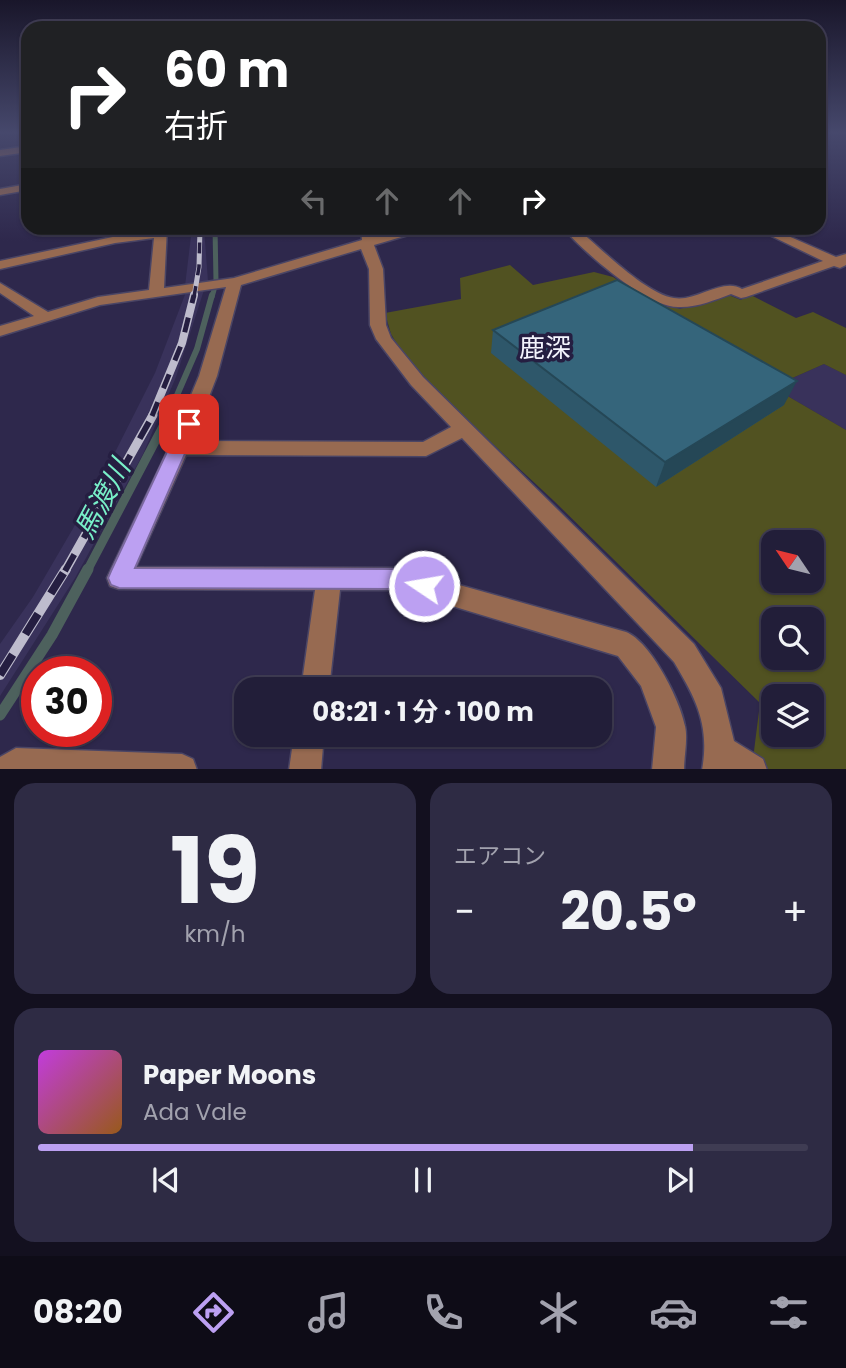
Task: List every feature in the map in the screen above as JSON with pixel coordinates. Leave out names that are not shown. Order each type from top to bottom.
[{"type":"street","points":[[0,192],[21,188]]},
{"type":"street","points":[[0,265],[135,235]]},
{"type":"street","points":[[156,294],[161,235]]},
{"type":"street","points":[[0,331],[98,301],[236,282],[365,235]]},
{"type":"street","points":[[368,235],[367,247],[376,269],[378,325],[384,339],[417,381],[684,653],[711,698],[720,760],[752,769]]},
{"type":"street","points":[[577,235],[610,264],[669,302],[685,302],[733,289],[741,294],[842,262]]},
{"type":"street","points":[[778,235],[842,262]]},
{"type":"street","points":[[236,282],[208,376],[180,448],[119,578],[399,579],[626,645],[651,677],[671,727],[668,769]]},
{"type":"street","points":[[0,287],[46,317]]},
{"type":"street","points":[[180,448],[426,449],[463,429]]},
{"type":"street","points":[[317,677],[329,579]]},
{"type":"street","points":[[305,769],[308,747]]},
{"type":"street","points":[[9,769],[16,763],[182,769]]},
{"type":"shaded area","points":[[191,235],[205,235],[208,281],[185,286]]},
{"type":"shaded area","points":[[510,265],[533,285],[594,272],[613,277],[647,299],[680,309],[726,294],[741,300],[749,294],[796,318],[813,312],[846,328],[846,375],[824,364],[772,387],[846,430],[846,769],[767,769],[753,759],[760,703],[554,501],[411,368],[391,334],[385,313],[461,299],[460,278]]},
{"type":"shaded area","points":[[204,290],[176,377],[143,454],[75,578],[25,656],[21,656],[21,663],[0,696],[0,644],[33,597],[99,484],[155,373],[186,292]]},
{"type":"shaded area","points":[[824,364],[846,375],[846,430],[772,387]]},
{"type":"building","points":[[617,280],[797,381],[665,462],[493,330]]},
{"type":"waterway","name":"馬渡川","points":[[215,235],[216,281]]},
{"type":"waterway","name":"馬渡川","points":[[212,297],[214,290]]},
{"type":"waterway","name":"馬渡川","points":[[168,416],[197,349],[212,295]]},
{"type":"waterway","name":"馬渡川","points":[[87,571],[169,415]]},
{"type":"waterway","name":"馬渡川","points":[[0,715],[52,635],[88,569]]},
{"type":"railway","points":[[194,297],[199,267],[200,235]]},
{"type":"railway","points":[[152,416],[182,343],[194,295]]},
{"type":"railway","points":[[65,571],[153,415]]},
{"type":"railway","points":[[0,675],[66,569]]},
{"type":"district","name":"鹿深","points":[[545,348]]},
{"type":"route","points":[[189,424],[119,578],[399,579],[424,586]]}]
